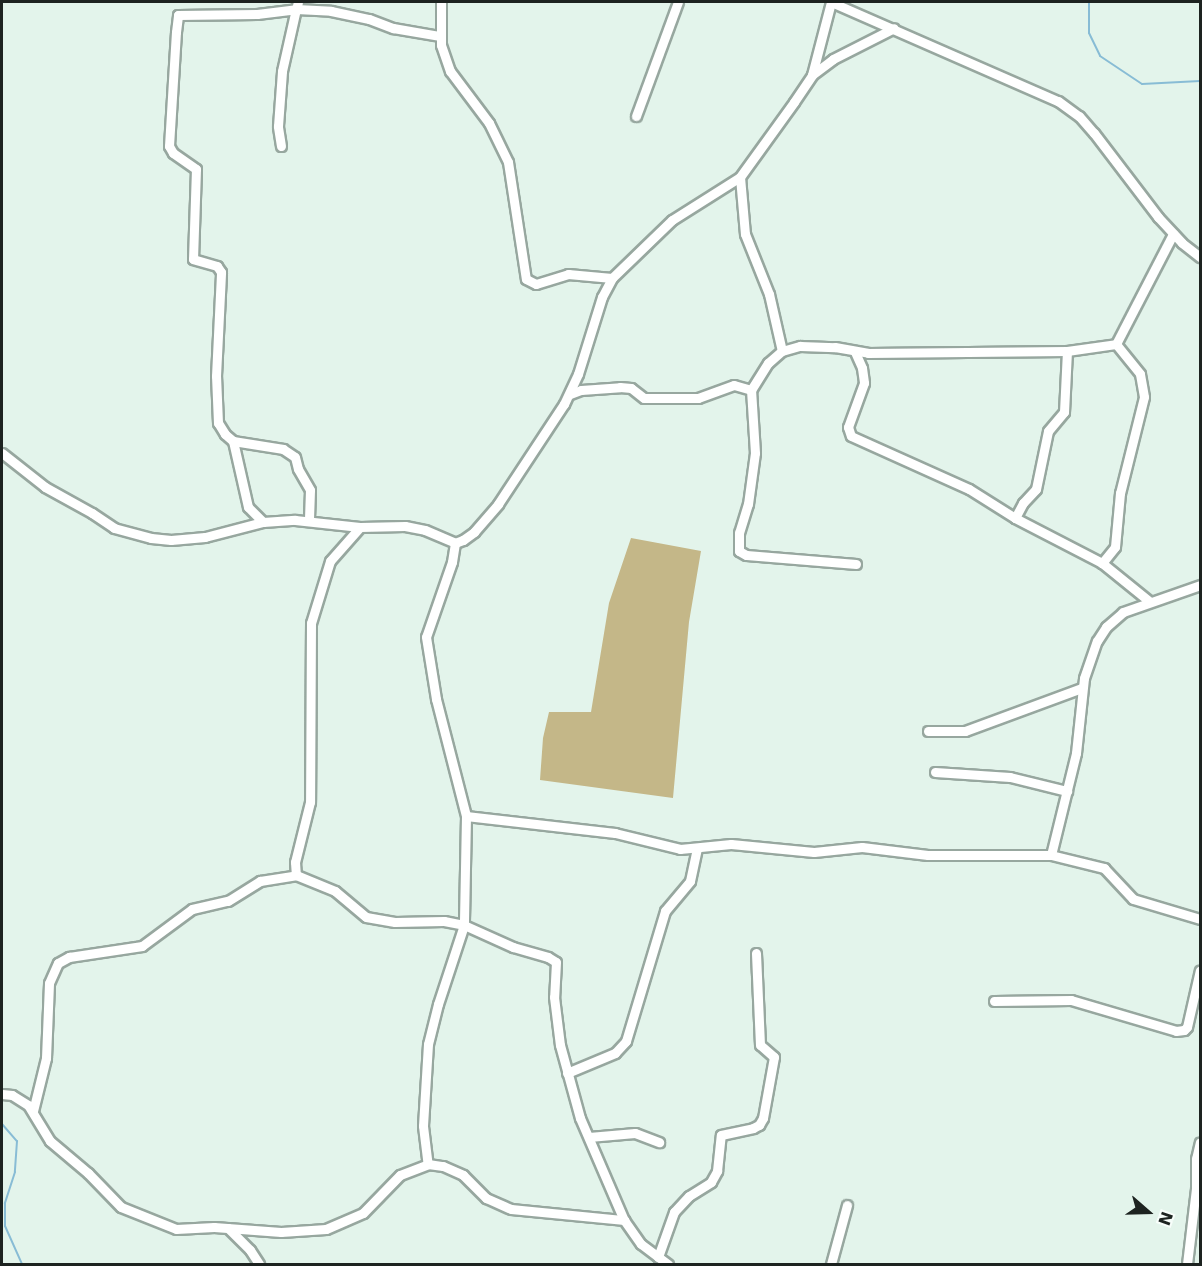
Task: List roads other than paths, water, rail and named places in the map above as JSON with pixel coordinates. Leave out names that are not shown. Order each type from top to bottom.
[{"type":"street","points":[[441,2],[440,36],[450,71],[489,123],[508,162],[525,279],[536,284],[568,274],[612,278]]},
{"type":"street","points":[[636,116],[678,2]]},
{"type":"street","points":[[812,75],[831,2],[1040,91],[1072,111],[1094,133],[1173,234],[1200,256]]},
{"type":"street","points":[[309,520],[310,490],[298,469],[295,456],[283,449],[233,441],[218,423],[216,376],[221,272],[217,266],[194,259],[196,169],[172,153],[169,146],[178,15],[257,14],[297,5],[369,18],[393,28],[440,36]]},
{"type":"street","points":[[281,146],[278,126],[282,71],[297,5]]},
{"type":"street","points":[[455,543],[474,532],[498,504],[570,394],[602,297],[612,278],[672,220],[740,177],[812,75],[833,59],[894,28]]},
{"type":"street","points":[[740,177],[745,234],[769,294],[782,351]]},
{"type":"street","points":[[1116,344],[1173,234]]},
{"type":"street","points":[[856,564],[746,555],[739,551],[739,533],[748,504],[755,453],[751,390],[760,373],[782,351],[809,346],[843,348],[855,352],[1067,351],[1116,344]]},
{"type":"street","points":[[1102,563],[1114,547],[1120,493],[1144,397],[1140,374],[1116,344]]},
{"type":"street","points":[[1015,518],[1040,481],[1046,439],[1064,412],[1067,351]]},
{"type":"street","points":[[855,352],[862,368],[864,383],[848,427],[851,436],[969,489],[1015,518],[1102,563],[1149,601]]},
{"type":"street","points":[[570,394],[581,390],[620,387],[631,388],[644,398],[698,398],[734,385],[751,390]]},
{"type":"street","points":[[233,441],[248,507],[263,522]]},
{"type":"street","points":[[2,453],[63,499],[92,513],[118,531],[151,538],[178,539],[225,533],[263,522],[309,520],[360,527],[416,527],[455,543]]},
{"type":"street","points":[[296,875],[295,862],[310,802],[311,623],[330,561],[360,527]]},
{"type":"street","points":[[428,1164],[423,1126],[428,1044],[438,1004],[464,925],[466,816],[436,699],[426,637],[452,562],[455,543]]},
{"type":"street","points":[[1051,855],[1080,736],[1082,688],[1089,657],[1106,627],[1123,612],[1200,585]]},
{"type":"street","points":[[928,731],[965,731],[1082,688]]},
{"type":"street","points":[[935,772],[1010,777],[1067,791]]},
{"type":"street","points":[[466,816],[615,833],[672,849],[697,849],[731,844],[814,852],[862,847],[928,855],[1051,855],[1104,868],[1133,899],[1200,919]]},
{"type":"street","points":[[567,1073],[615,1053],[626,1041],[665,911],[690,881],[697,849]]},
{"type":"street","points":[[33,1111],[46,1058],[49,984],[58,963],[69,957],[142,946],[192,909],[228,901],[260,881],[296,875],[335,891],[366,917],[395,922],[444,921],[464,925],[513,947],[548,957],[556,963],[554,997],[560,1045],[589,1137],[624,1220],[641,1244],[668,1264]]},
{"type":"street","points":[[658,1257],[674,1212],[689,1196],[711,1182],[717,1171],[721,1135],[753,1128],[759,1125],[763,1118],[774,1057],[760,1045],[756,953]]},
{"type":"street","points":[[994,1001],[1071,1000],[1176,1031],[1184,1030],[1187,1027],[1200,970]]},
{"type":"street","points":[[2,1094],[12,1095],[33,1111],[50,1141],[88,1173],[122,1208],[182,1230],[228,1228],[293,1232],[333,1227],[363,1213],[400,1175],[428,1164],[443,1166],[463,1175],[486,1198],[511,1209],[624,1220]]},
{"type":"street","points":[[589,1137],[635,1133],[659,1142]]},
{"type":"street","points":[[1187,1264],[1196,1189],[1196,1159],[1200,1142]]},
{"type":"street","points":[[831,1264],[847,1205]]},
{"type":"street","points":[[228,1228],[250,1250],[259,1264]]},
{"type":"waterway","points":[[1089,2],[1089,33],[1100,56],[1142,84],[1200,81]]},
{"type":"waterway","points":[[2,1124],[17,1141],[15,1172],[5,1203],[5,1226],[22,1264]]}]
